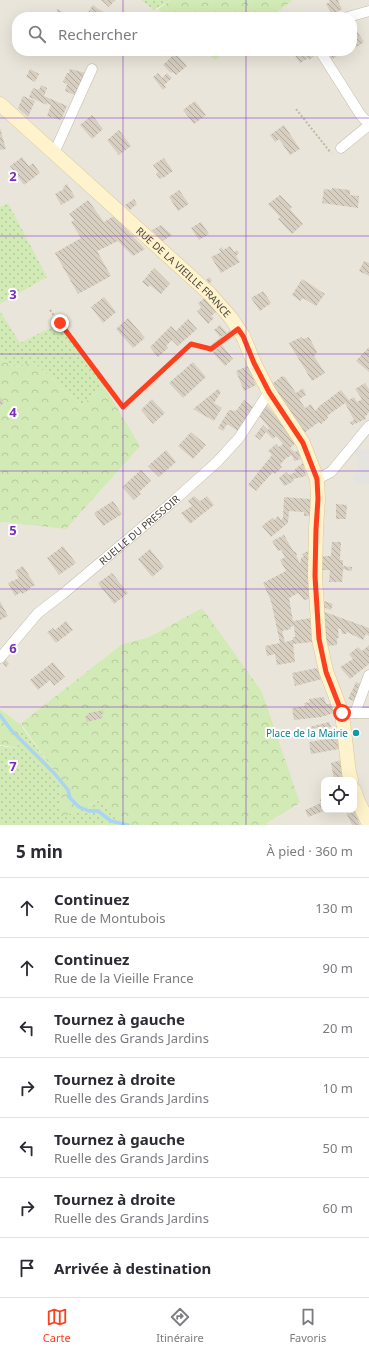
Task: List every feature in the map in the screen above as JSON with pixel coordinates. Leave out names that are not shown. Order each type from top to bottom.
[{"type":"street","points":[[357,14],[369,11]]},
{"type":"street","points":[[323,56],[360,114],[365,120],[369,121]]},
{"type":"street","points":[[54,153],[92,69]]},
{"type":"street","name":"RUE DE LA VIEILLE FRANCE","points":[[0,104],[210,294],[232,318],[243,336],[254,363],[269,392],[303,443],[317,479],[318,499],[315,576],[319,639],[326,672],[348,713],[350,777]]},
{"type":"street","points":[[341,148],[369,125]]},
{"type":"street","name":"RUELLE DU PRESSOIR","points":[[0,658],[38,613],[164,509],[217,462],[239,438],[269,392]]},
{"type":"street","points":[[317,479],[331,472],[369,426]]},
{"type":"street","points":[[369,674],[348,713],[369,713]]},
{"type":"street","points":[[357,799],[369,824]]},
{"type":"lane","points":[[211,349],[238,329]]},
{"type":"path","points":[[296,109],[330,153],[341,148]]},
{"type":"path","points":[[50,310],[123,407],[191,344],[211,349]]},
{"type":"shaded area","points":[[0,0],[141,0],[154,10],[158,9],[161,12],[12,12],[12,56],[210,56],[215,60],[220,56],[357,56],[357,12],[277,12],[293,0],[369,0],[369,825],[268,825],[267,823],[300,803],[202,608],[149,637],[122,644],[20,724],[0,709],[0,523],[4,522],[81,405],[32,361],[0,359]]},
{"type":"shaded area","points":[[357,448],[369,450],[369,484],[354,483],[353,474],[357,474],[358,457],[353,454]]},
{"type":"green space","points":[[141,0],[171,0],[154,10]]},
{"type":"green space","points":[[171,0],[293,0],[277,12],[161,12],[158,9]]},
{"type":"green space","points":[[210,56],[220,56],[215,60]]},
{"type":"green space","points":[[8,203],[47,277],[0,304],[0,207]]},
{"type":"green space","points":[[0,311],[20,343],[60,323],[107,386],[81,405],[32,361],[16,367],[0,359]]},
{"type":"green space","points":[[0,359],[16,367],[32,361],[81,405],[105,388],[140,446],[66,529],[4,522],[0,523]]},
{"type":"green space","points":[[202,608],[262,692],[300,803],[267,823],[268,825],[122,825],[99,800],[61,818],[60,779],[21,724],[17,748],[0,745],[0,709],[20,724],[122,644],[149,637]]},
{"type":"green space","points":[[20,724],[60,779],[62,817],[100,800],[122,825],[0,825],[0,746],[17,748]]},
{"type":"building","points":[[101,0],[115,0],[109,7]]},
{"type":"building","points":[[329,0],[340,0],[338,1],[342,9],[337,12],[330,12],[326,4],[330,2]]},
{"type":"building","points":[[93,5],[102,12],[88,12]]},
{"type":"building","points":[[357,32],[364,42],[357,47]]},
{"type":"building","points":[[172,56],[178,56],[187,66],[176,75],[172,72],[171,73],[163,65]]},
{"type":"building","points":[[295,56],[314,56],[309,60],[308,58],[300,63]]},
{"type":"building","points":[[330,56],[337,56],[332,59]]},
{"type":"building","points":[[30,69],[39,74],[35,82],[26,77]]},
{"type":"building","points":[[70,69],[86,73],[77,96],[65,91],[67,84],[63,82]]},
{"type":"building","points":[[158,73],[162,78],[167,73],[172,78],[164,85],[166,87],[163,90],[153,77]]},
{"type":"building","points":[[41,85],[47,88],[44,96],[67,106],[61,120],[47,116],[51,105],[47,103],[47,105],[29,97],[33,88],[39,90]]},
{"type":"building","points":[[23,96],[35,101],[28,117],[18,108]]},
{"type":"building","points":[[195,101],[206,115],[194,124],[183,110]]},
{"type":"building","points":[[92,115],[103,129],[92,139],[80,125]]},
{"type":"building","points":[[284,125],[300,149],[290,155],[279,139],[275,142],[270,135]]},
{"type":"building","points":[[0,128],[6,149],[0,150]]},
{"type":"building","points":[[119,130],[131,146],[119,155],[107,140]]},
{"type":"building","points":[[22,157],[29,166],[33,163],[40,173],[24,185],[10,166]]},
{"type":"building","points":[[164,158],[173,171],[160,179],[156,174],[158,172],[153,165]]},
{"type":"building","points":[[67,184],[75,197],[61,205],[55,194],[64,189],[63,187]]},
{"type":"building","points":[[332,188],[350,190],[350,195],[359,196],[358,208],[322,203],[324,189],[332,190]]},
{"type":"building","points":[[179,190],[189,204],[178,211],[169,197]]},
{"type":"building","points":[[280,195],[292,207],[290,209],[303,224],[292,234],[278,219],[280,217],[268,204]]},
{"type":"building","points":[[134,199],[137,204],[130,210],[125,205]]},
{"type":"building","points":[[88,200],[104,222],[114,216],[145,249],[133,256],[118,241],[97,251],[111,276],[78,294],[55,253],[81,238],[71,222],[74,220],[69,214]]},
{"type":"building","points":[[201,222],[209,234],[199,240],[191,228]]},
{"type":"building","points":[[161,225],[172,235],[163,241],[152,230]]},
{"type":"building","points":[[230,246],[234,252],[237,250],[239,253],[236,256],[240,262],[221,273],[211,257],[221,252],[219,249],[222,247],[223,250]]},
{"type":"building","points":[[364,261],[369,263],[369,276],[359,271]]},
{"type":"building","points":[[154,268],[170,284],[161,294],[150,285],[148,287],[142,282]]},
{"type":"building","points":[[209,277],[212,280],[209,284],[206,281]]},
{"type":"building","points":[[302,279],[325,294],[316,306],[303,298],[300,301],[292,295]]},
{"type":"building","points":[[263,291],[271,303],[260,311],[251,298]]},
{"type":"building","points":[[104,297],[116,312],[103,323],[91,307]]},
{"type":"building","points":[[205,298],[220,309],[211,316],[214,318],[208,324],[197,311],[201,308],[198,303]]},
{"type":"building","points":[[128,318],[145,338],[133,348],[116,329]]},
{"type":"building","points":[[188,319],[197,329],[178,346],[172,340],[166,346],[168,348],[158,357],[150,347],[171,326],[176,331]]},
{"type":"building","points":[[220,325],[227,333],[220,337],[214,330]]},
{"type":"building","points":[[301,337],[303,339],[309,337],[317,352],[314,356],[325,373],[312,381],[289,343]]},
{"type":"building","points":[[222,345],[233,359],[225,366],[213,353]]},
{"type":"building","points":[[369,347],[369,372],[356,361]]},
{"type":"building","points":[[193,362],[206,377],[183,398],[169,383]]},
{"type":"building","points":[[248,366],[256,385],[244,391],[236,371]]},
{"type":"building","points":[[282,376],[285,377],[296,393],[303,388],[306,395],[299,399],[305,408],[311,404],[315,411],[318,407],[341,390],[349,400],[354,397],[357,402],[362,399],[355,389],[365,383],[369,389],[369,412],[365,417],[366,419],[352,425],[350,422],[354,420],[345,403],[327,416],[328,418],[321,424],[319,422],[304,433],[271,385]]},
{"type":"building","points":[[218,389],[221,392],[214,403],[222,408],[214,421],[193,409]]},
{"type":"building","points":[[0,397],[4,403],[0,406]]},
{"type":"building","points":[[152,399],[165,413],[153,424],[141,410]]},
{"type":"building","points":[[244,400],[253,407],[238,431],[227,424],[223,431],[218,428],[229,410],[236,411]]},
{"type":"building","points":[[264,402],[293,437],[296,443],[290,448],[295,452],[298,450],[301,459],[294,461],[292,455],[286,458],[280,465],[282,467],[275,474],[273,472],[256,491],[248,485],[272,455],[268,451],[276,444],[279,447],[283,444],[276,436],[273,439],[266,432],[260,440],[255,436],[263,425],[268,430],[269,428],[257,413]]},
{"type":"building","points":[[191,432],[206,445],[193,459],[178,446]]},
{"type":"building","points":[[166,450],[176,462],[159,477],[148,466]]},
{"type":"building","points":[[303,463],[306,476],[293,479],[294,481],[284,486],[279,478],[286,472],[289,475],[296,472],[295,469]]},
{"type":"building","points":[[141,470],[151,481],[139,492],[141,494],[134,500],[122,487]]},
{"type":"building","points":[[194,496],[200,501],[207,496],[214,505],[190,524],[181,513],[192,506],[188,501]]},
{"type":"building","points":[[284,497],[310,499],[310,516],[304,516],[304,512],[289,511],[288,523],[271,537],[262,526],[272,518],[274,520],[278,516],[281,520],[283,518]]},
{"type":"building","points":[[113,501],[122,514],[103,526],[94,513]]},
{"type":"building","points":[[336,504],[347,505],[346,519],[336,519]]},
{"type":"building","points":[[284,535],[294,552],[295,551],[300,564],[301,558],[304,556],[302,554],[308,551],[309,599],[304,600],[298,593],[289,598],[293,621],[311,618],[312,642],[293,644],[295,662],[277,665],[275,654],[267,656],[265,646],[280,643],[271,601],[263,583],[286,571],[280,560],[285,557],[281,550],[278,551],[272,541]],"holes":[[[294,626],[295,637],[293,637],[293,640],[285,642],[282,631],[291,629],[290,627]]]},
{"type":"building","points":[[332,542],[341,542],[340,560],[343,560],[343,566],[352,567],[352,571],[343,569],[342,582],[329,582],[330,570],[321,570],[321,556],[331,556]]},
{"type":"building","points":[[63,546],[76,563],[59,575],[47,558]]},
{"type":"building","points":[[150,549],[164,567],[152,577],[138,559]]},
{"type":"building","points":[[23,566],[35,585],[22,594],[21,592],[15,596],[8,583],[19,578],[15,571]]},
{"type":"building","points":[[112,573],[128,593],[114,604],[98,583]]},
{"type":"building","points":[[321,600],[333,604],[331,610],[323,607]]},
{"type":"building","points":[[0,601],[8,616],[0,620]]},
{"type":"building","points":[[322,611],[369,628],[369,636],[366,634],[363,640],[347,632],[346,634],[342,634],[341,629],[338,628],[339,638],[337,638],[337,645],[327,646]]},
{"type":"building","points":[[66,621],[73,630],[56,643],[47,632],[53,628],[55,630]]},
{"type":"building","points":[[369,645],[369,664],[350,679],[340,667],[353,659],[349,654],[358,647],[362,651]]},
{"type":"building","points":[[5,659],[9,664],[6,667],[2,662]]},
{"type":"building","points":[[53,662],[65,677],[54,686],[50,680],[38,690],[30,680]]},
{"type":"building","points":[[317,668],[322,679],[295,686],[292,673]]},
{"type":"building","points":[[356,682],[362,685],[354,701],[348,699]]},
{"type":"building","points":[[324,697],[326,704],[332,704],[334,713],[321,717],[294,720],[292,708],[305,706],[304,703],[310,702],[309,699]]},
{"type":"building","points":[[103,710],[103,718],[87,722],[85,717],[89,713]]},
{"type":"building","points":[[329,722],[331,727],[318,731],[317,728],[310,729],[310,727]]},
{"type":"building","points":[[336,731],[339,749],[311,754],[309,742],[328,739],[327,733]]},
{"type":"building","points":[[341,760],[344,777],[333,777],[331,763]]},
{"type":"building","points":[[321,803],[321,812],[308,817],[305,810]]},
{"type":"building","points":[[346,813],[355,813],[360,825],[352,825]]},
{"type":"waterway","points":[[0,715],[11,730],[54,773],[68,790],[70,798],[79,807],[89,811],[98,811],[111,821],[128,825]]},
{"type":"place","name":"Place de la Mairie","points":[[356,733]]},
{"type":"route","points":[[60,323],[123,407],[191,344],[211,349],[238,329],[243,336],[254,363],[269,392],[303,443],[317,479],[318,499],[315,576],[319,639],[326,672],[342,713]]}]
